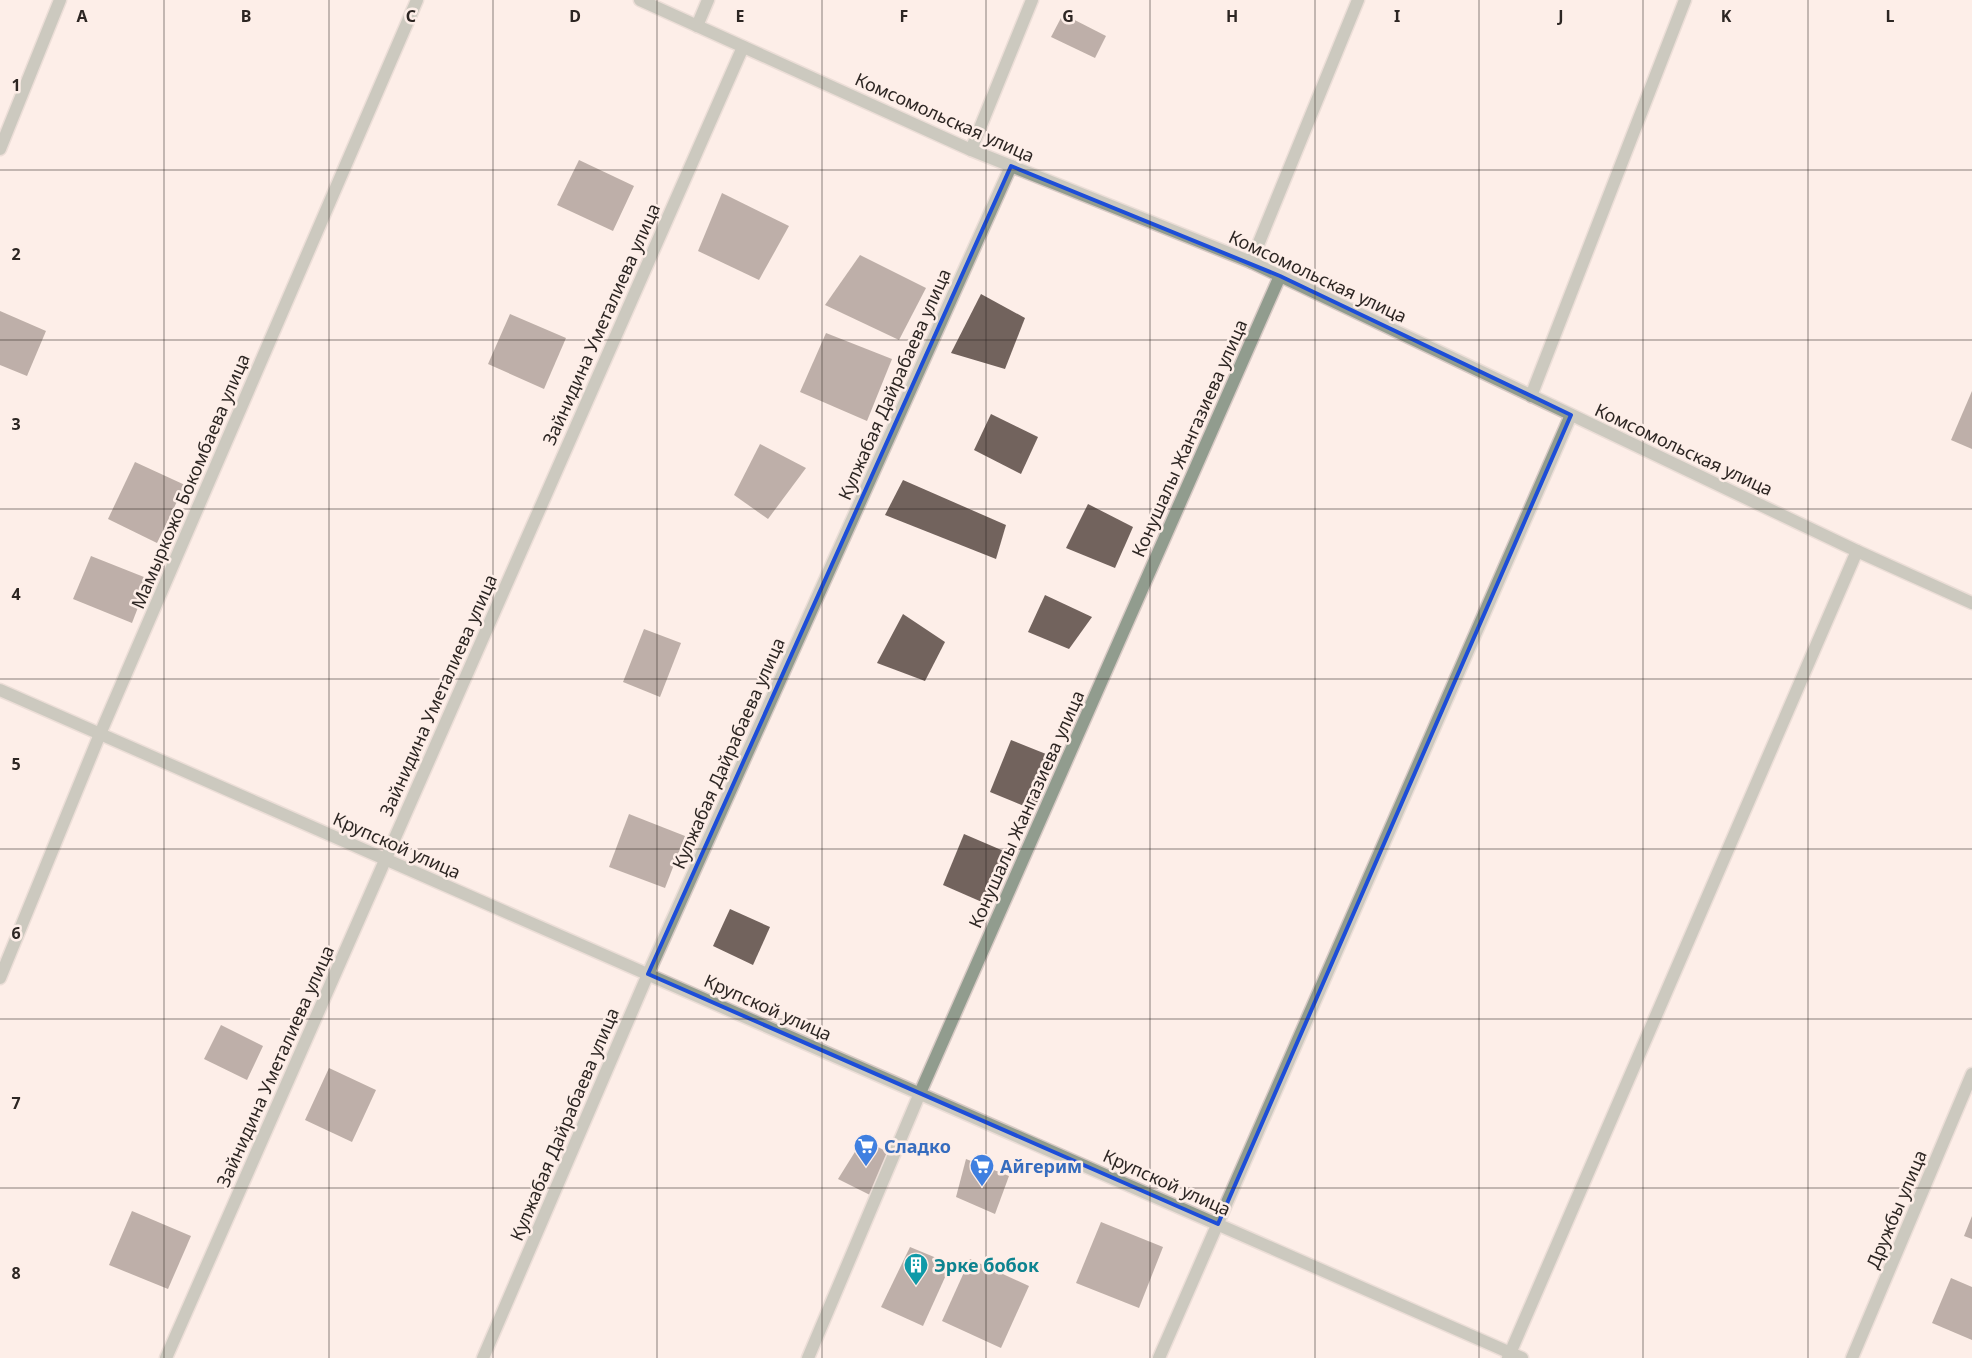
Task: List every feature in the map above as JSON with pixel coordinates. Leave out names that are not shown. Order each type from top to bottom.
[{"type":"street","points":[[0,149],[60,0]]},
{"type":"street","name":"Мамыркожо Бокомбаева улица","points":[[0,978],[100,734],[416,0]]},
{"type":"street","name":"Комсомольская улица","points":[[640,0],[971,150],[1251,262],[1858,551],[1972,603]]},
{"type":"street","points":[[697,26],[708,0]]},
{"type":"street","points":[[971,150],[1032,0]]},
{"type":"street","points":[[1251,262],[1358,0]]},
{"type":"street","points":[[1531,396],[1684,0]]},
{"type":"street","name":"Зайнидина Уметалиева улица","points":[[166,1358],[743,47]]},
{"type":"street","name":"Кулжабая Дайрабаева улица","points":[[483,1358],[648,974],[1012,166]]},
{"type":"street","name":"Конушалы Жангазиева улица","points":[[808,1358],[920,1093],[1280,276]]},
{"type":"street","points":[[1158,1358],[1571,415]]},
{"type":"street","points":[[1513,1356],[1858,551]]},
{"type":"street","name":"Крупской улица","points":[[0,690],[1218,1224],[1513,1356]]},
{"type":"street","name":"Дружбы улица","points":[[1852,1358],[1972,1074]]},
{"type":"highlighted area","points":[[1011,166],[1280,276],[1571,415],[1218,1224],[648,974]]},
{"type":"building","points":[[1063,14],[1106,36],[1095,58],[1051,37]]},
{"type":"building","points":[[579,160],[634,186],[613,231],[557,205]]},
{"type":"building","points":[[722,193],[789,226],[759,280],[698,251]]},
{"type":"building","points":[[860,255],[926,288],[899,340],[825,305]]},
{"type":"building","points":[[981,294],[1025,318],[1005,369],[951,353]]},
{"type":"building","points":[[0,311],[46,331],[27,376],[0,365]]},
{"type":"building","points":[[510,314],[566,338],[544,389],[488,364]]},
{"type":"building","points":[[826,333],[892,359],[867,421],[800,392]]},
{"type":"building","points":[[1972,391],[1972,449],[1951,440]]},
{"type":"building","points":[[991,414],[1038,437],[1021,474],[974,450]]},
{"type":"building","points":[[760,444],[806,468],[768,519],[734,495]]},
{"type":"building","points":[[135,462],[185,485],[157,543],[108,519]]},
{"type":"building","points":[[903,480],[1006,525],[996,559],[885,515]]},
{"type":"building","points":[[1088,504],[1133,527],[1115,568],[1066,548]]},
{"type":"building","points":[[91,556],[149,579],[132,623],[73,599]]},
{"type":"building","points":[[1045,595],[1092,617],[1069,649],[1028,632]]},
{"type":"building","points":[[903,614],[945,642],[925,681],[877,663]]},
{"type":"building","points":[[644,629],[681,643],[660,697],[623,682]]},
{"type":"building","points":[[1011,740],[1056,758],[1034,810],[990,792]]},
{"type":"building","points":[[629,814],[685,836],[665,888],[609,867]]},
{"type":"building","points":[[964,834],[1013,855],[991,906],[943,885]]},
{"type":"building","points":[[730,909],[770,927],[753,965],[713,946]]},
{"type":"building","points":[[221,1025],[263,1046],[247,1080],[204,1059]]},
{"type":"building","points":[[329,1068],[376,1090],[352,1142],[305,1120]]},
{"type":"building","name":"Сладко","points":[[863,1139],[893,1155],[870,1195],[838,1179]]},
{"type":"building","name":"Айгерим","points":[[966,1159],[1009,1176],[995,1214],[956,1197]]},
{"type":"building","points":[[132,1211],[191,1236],[168,1289],[109,1265]]},
{"type":"building","points":[[1972,1216],[1972,1239],[1964,1236]]},
{"type":"building","points":[[1101,1222],[1163,1247],[1139,1308],[1076,1283]]},
{"type":"building","name":"Эрке бобок","points":[[910,1247],[951,1264],[923,1326],[881,1307]]},
{"type":"building","points":[[970,1259],[1029,1286],[1001,1348],[942,1321]]},
{"type":"building","points":[[1951,1278],[1972,1287],[1972,1340],[1932,1323]]},
{"type":"place","name":"Сладко","points":[[866,1167]]},
{"type":"place","name":"Айгерим","points":[[982,1187]]},
{"type":"place","name":"Эрке бобок","points":[[916,1286]]}]
